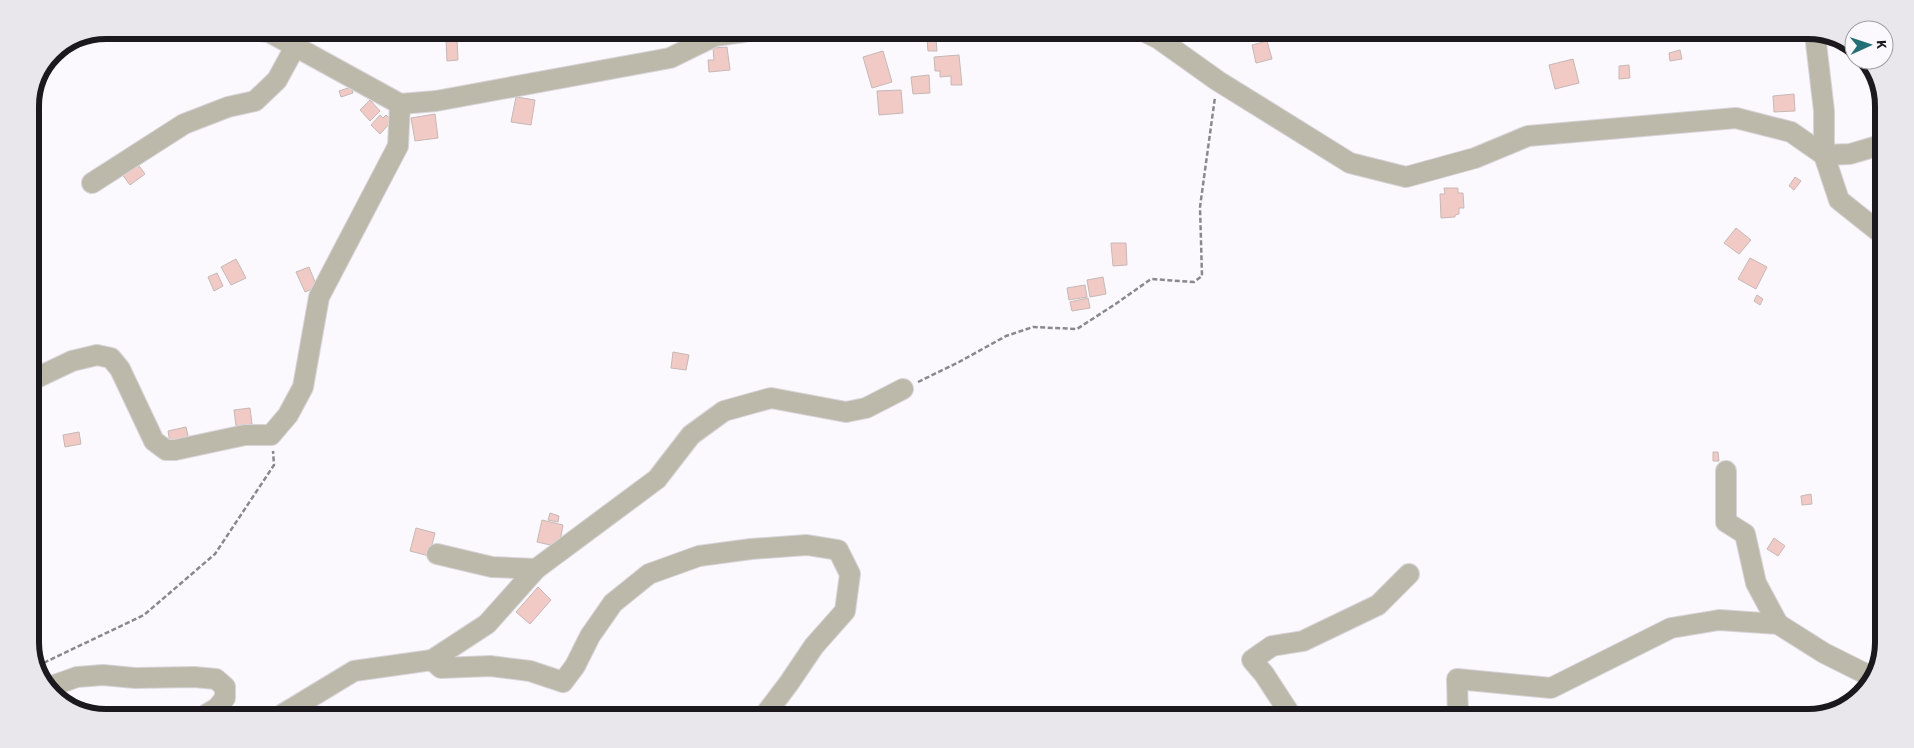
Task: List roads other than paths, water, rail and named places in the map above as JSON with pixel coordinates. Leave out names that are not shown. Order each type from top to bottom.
[{"type":"street","points":[[281,39],[400,104],[446,100],[670,58],[710,39]]},
{"type":"street","points":[[1159,39],[1218,81],[1350,163],[1406,177],[1475,158],[1528,136],[1736,118],[1791,132],[1824,155],[1850,154],[1875,147]]},
{"type":"street","points":[[1816,40],[1824,111],[1824,155],[1839,200],[1875,229]]},
{"type":"street","points":[[92,183],[184,124],[228,108],[255,101],[277,80],[295,47]]},
{"type":"street","points":[[39,377],[72,361],[97,356],[111,358],[120,369],[154,441],[166,450],[175,450],[245,434],[271,435],[288,415],[303,387],[319,297],[398,146],[400,104]]},
{"type":"street","points":[[291,709],[354,671],[432,660],[487,624],[536,569],[658,479],[691,435],[724,411],[770,398],[846,412],[866,408],[903,388]]},
{"type":"street","points":[[1726,471],[1726,522],[1745,534],[1756,583],[1778,624]]},
{"type":"street","points":[[432,660],[441,668],[490,666],[530,671],[563,682],[575,666],[590,636],[614,603],[649,574],[699,556],[751,549],[807,545],[838,550],[850,574],[845,611],[814,646],[769,709]]},
{"type":"street","points":[[437,554],[492,567],[536,569]]},
{"type":"street","points":[[1287,709],[1264,674],[1252,660],[1272,646],[1303,641],[1378,605],[1409,574]]},
{"type":"street","points":[[1458,709],[1457,679],[1551,688],[1671,628],[1719,620],[1778,624],[1824,653],[1867,674]]},
{"type":"street","points":[[55,685],[77,677],[216,678],[225,687],[225,698],[215,709]]}]
